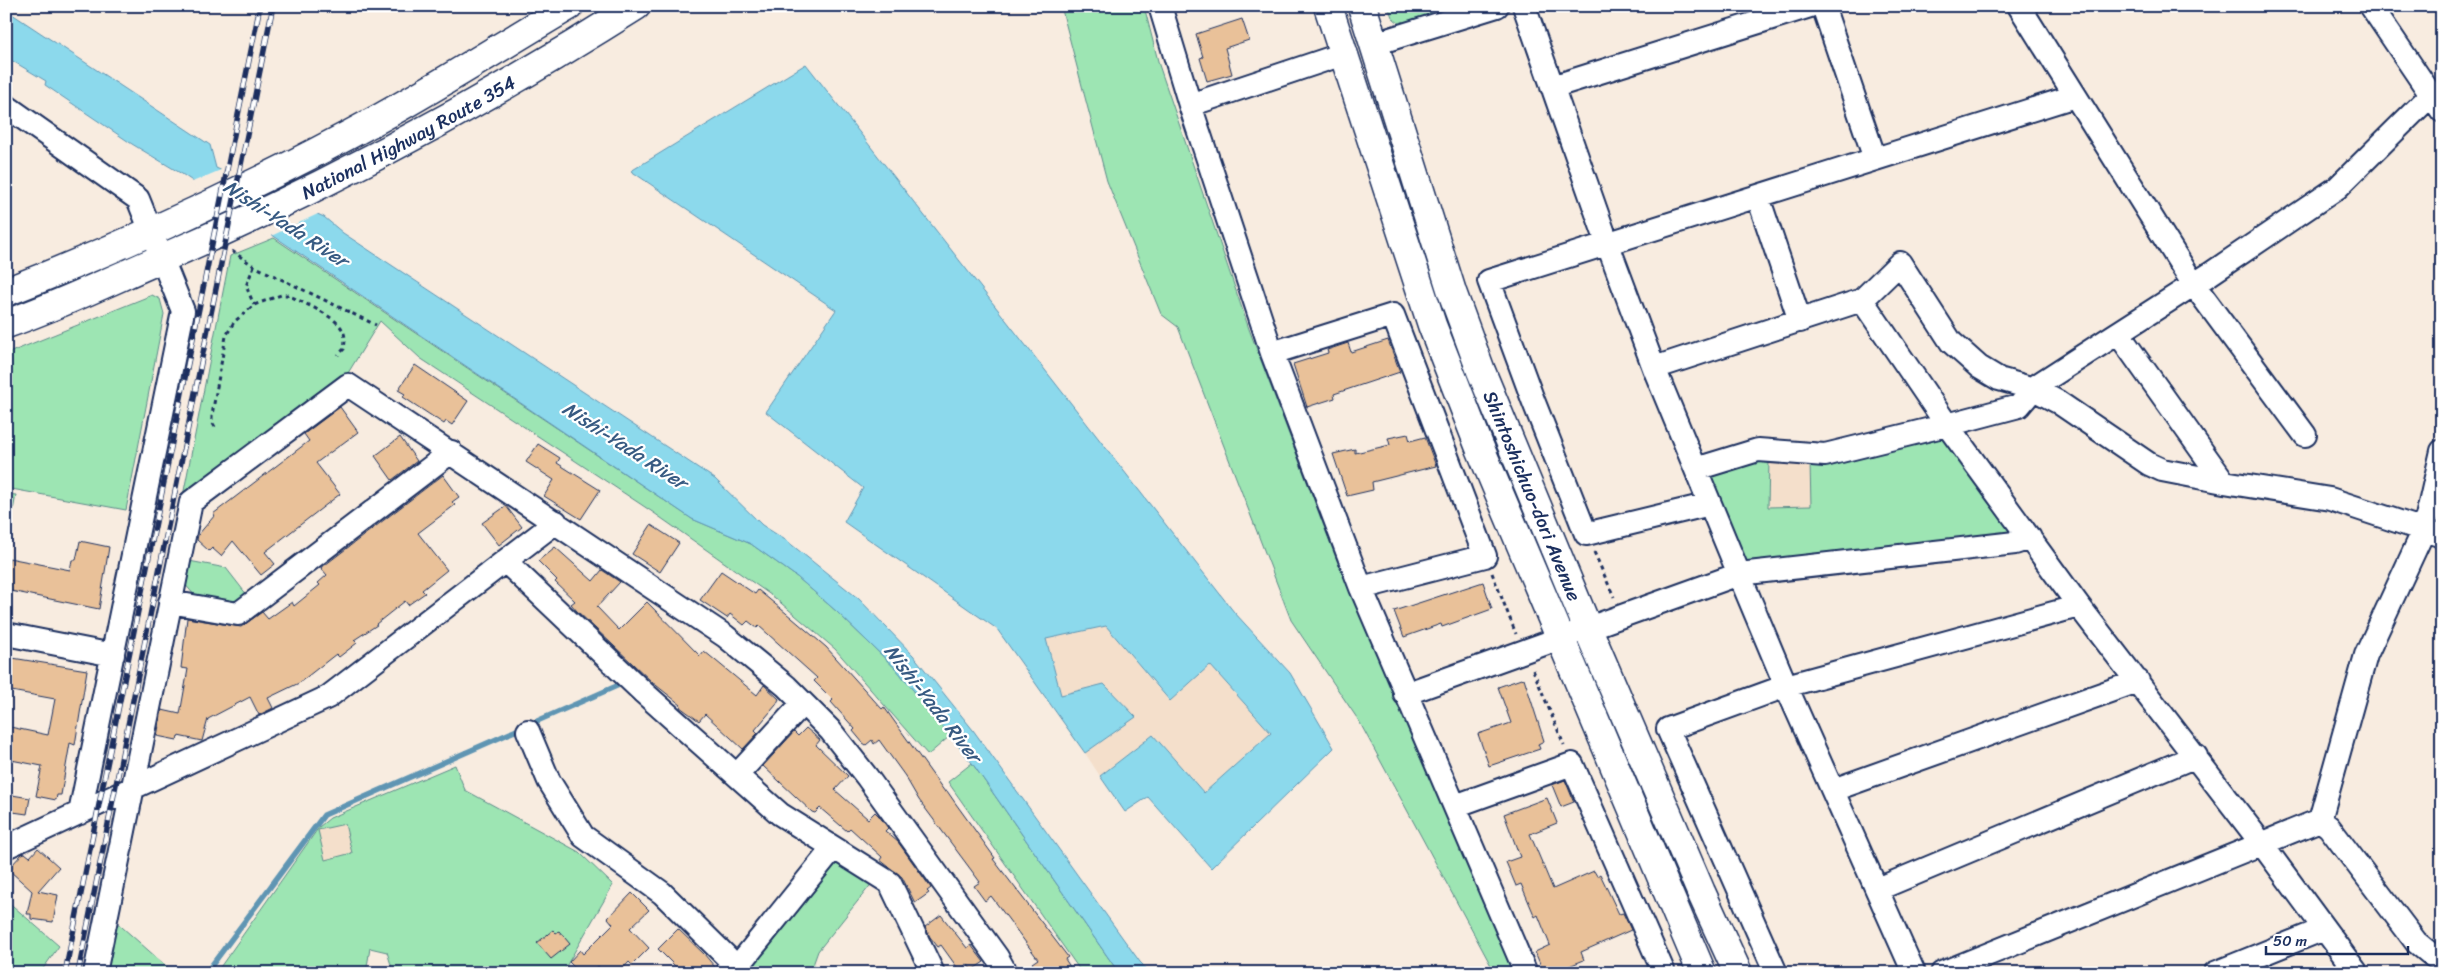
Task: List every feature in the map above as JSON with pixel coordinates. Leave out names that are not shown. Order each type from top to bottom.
[{"type":"highway","name":"National Highway Route 354","points":[[6,292],[151,232],[287,167],[381,118],[569,6]]},
{"type":"highway","name":"National Highway Route 354","points":[[6,324],[162,259],[234,239],[317,186],[496,92],[636,6]]},
{"type":"highway","name":"Shintoshichuo-dori Avenue","points":[[1328,6],[1432,325],[1480,448],[1702,973]]},
{"type":"highway","name":"Shintoshichuo-dori Avenue","points":[[1362,6],[1452,292],[1485,380],[1588,629],[1701,892],[1738,973]]},
{"type":"street","points":[[1160,6],[1190,105],[1272,353],[1361,588],[1526,973]]},
{"type":"street","points":[[1374,44],[1497,6]]},
{"type":"street","points":[[1524,6],[1608,245],[1654,368],[1786,686],[1914,973]]},
{"type":"street","points":[[1552,87],[1810,6]]},
{"type":"street","points":[[1823,6],[1875,159]]},
{"type":"street","points":[[2019,6],[2194,285],[2305,435]]},
{"type":"street","points":[[1696,469],[1758,450],[1825,455],[2019,406],[2034,389],[2194,285],[2337,188],[2436,103],[2371,6]]},
{"type":"street","points":[[1190,105],[1344,54]]},
{"type":"street","points":[[1710,504],[1586,534],[1532,400],[1488,281],[1608,245],[2075,96]]},
{"type":"street","points":[[6,106],[138,199],[183,311],[80,813]]},
{"type":"street","points":[[1758,196],[1800,321]]},
{"type":"street","points":[[1654,368],[1862,300],[1900,263],[1956,348],[1979,367],[1999,379],[2034,389],[2058,402],[2149,464],[2162,470],[2224,482],[2330,499],[2433,533]]},
{"type":"street","points":[[1862,300],[1947,425],[2079,606],[2196,756],[2358,973]]},
{"type":"street","points":[[1272,353],[1393,315],[1485,556],[1361,588]]},
{"type":"street","points":[[2118,333],[2224,482]]},
{"type":"street","points":[[95,973],[191,502],[348,385],[725,636],[764,667],[830,730],[868,777],[997,957],[1006,973]]},
{"type":"street","points":[[2320,820],[2366,655],[2433,533],[2442,451]]},
{"type":"street","points":[[170,602],[238,614],[451,452]]},
{"type":"street","points":[[6,847],[328,697],[556,522]]},
{"type":"street","points":[[1405,694],[1739,574],[2016,543],[2030,538]]},
{"type":"street","points":[[506,561],[643,692],[780,814],[890,883],[933,973]]},
{"type":"street","points":[[1776,973],[1668,729],[1786,686],[2079,606]]},
{"type":"street","points":[[6,634],[113,655]]},
{"type":"street","points":[[1833,790],[2138,682]]},
{"type":"street","points":[[737,775],[803,703]]},
{"type":"street","points":[[528,731],[549,781],[583,836],[662,893],[727,957],[734,972],[833,848]]},
{"type":"street","points":[[1878,889],[2196,756]]},
{"type":"street","points":[[1455,806],[1572,764],[1664,973]]},
{"type":"street","points":[[1942,973],[2320,820]]},
{"type":"street","points":[[2320,820],[2329,827],[2416,942],[2433,956],[2442,960]]},
{"type":"street","points":[[2215,973],[2324,929]]},
{"type":"path","points":[[234,239],[254,266],[376,325]]},
{"type":"path","points":[[254,266],[246,286],[254,305]]},
{"type":"path","points":[[215,427],[212,422],[212,415],[226,336],[234,322],[254,305],[281,295],[288,295],[335,320],[343,330],[345,338],[344,349],[338,355]]},
{"type":"path","points":[[1586,534],[1617,604]]},
{"type":"path","points":[[1485,556],[1519,640]]},
{"type":"path","points":[[1530,662],[1572,764]]},
{"type":"shaded area","points":[[1769,460],[1810,463],[1812,506],[1768,507]]},
{"type":"shaded area","points":[[1106,626],[1169,701],[1210,665],[1271,733],[1204,793],[1153,735],[1100,776],[1085,753],[1136,717],[1061,695],[1046,639]]},
{"type":"shaded area","points":[[345,824],[352,853],[325,860],[318,830]]},
{"type":"green space","points":[[1061,6],[1144,6],[1159,65],[1249,329],[1339,566],[1516,973],[1495,973],[1359,721],[1291,620],[1178,327],[1161,314],[1107,181]]},
{"type":"green space","points":[[1388,6],[1465,6],[1403,27],[1392,17]]},
{"type":"green space","points":[[274,238],[692,519],[751,544],[797,577],[836,611],[897,670],[950,736],[928,755],[835,649],[775,598],[654,513],[420,358],[380,321],[348,373],[183,496],[230,256]]},
{"type":"green space","points":[[152,295],[160,299],[164,314],[126,510],[6,488],[6,354]]},
{"type":"green space","points":[[1938,436],[1947,439],[2012,528],[2010,536],[1750,565],[1743,560],[1710,480],[1714,473],[1762,460],[1769,460],[1768,507],[1811,506],[1810,463]]},
{"type":"green space","points":[[6,494],[16,495],[7,541],[6,541]]},
{"type":"green space","points":[[189,561],[226,568],[247,595],[231,604],[195,596],[184,583]]},
{"type":"green space","points":[[972,763],[1119,973],[1082,973],[948,782]]},
{"type":"green space","points":[[455,765],[465,790],[579,852],[613,885],[564,970],[566,973],[398,973],[392,968],[387,952],[370,948],[366,973],[216,973],[319,827],[330,818]],"holes":[[[345,824],[352,853],[325,860],[318,830]]]},
{"type":"green space","points":[[832,860],[873,882],[818,951],[808,973],[745,973]]},
{"type":"green space","points":[[6,900],[59,946],[40,973],[6,973]]},
{"type":"green space","points":[[114,920],[174,973],[103,973]]},
{"type":"water","name":"Nishi-Yada River","points":[[6,10],[210,145],[216,168],[324,217],[343,233],[715,479],[762,525],[787,541],[859,599],[913,655],[973,730],[1140,962],[1151,973],[1119,973],[972,763],[897,670],[836,611],[797,577],[751,544],[692,519],[182,174],[132,144],[45,85],[46,81],[6,57]]},
{"type":"water","points":[[806,64],[1234,612],[1290,673],[1334,748],[1211,868],[1148,797],[1125,812],[1100,776],[1153,735],[1204,793],[1271,733],[1210,665],[1170,701],[1106,626],[1046,639],[1061,695],[1104,684],[1136,717],[1085,753],[997,629],[844,522],[863,488],[766,412],[836,310],[631,171]]},
{"type":"pier","points":[[223,169],[320,213],[269,237],[190,183]]},
{"type":"building","points":[[1242,19],[1249,40],[1225,48],[1232,74],[1207,81],[1200,58],[1203,57],[1196,34]]},
{"type":"building","points":[[1388,340],[1400,372],[1334,394],[1335,398],[1307,407],[1293,364],[1328,353],[1327,350],[1348,343],[1351,352]]},
{"type":"building","points":[[415,365],[468,401],[452,425],[446,421],[444,424],[403,397],[405,394],[398,390]]},
{"type":"building","points":[[340,407],[358,432],[316,463],[340,494],[265,552],[275,564],[261,575],[233,541],[221,556],[212,548],[209,551],[197,540],[198,535],[215,515],[213,514],[309,441],[304,434]]},
{"type":"building","points":[[1408,434],[1410,441],[1425,437],[1436,466],[1372,482],[1373,490],[1347,496],[1333,454],[1355,449],[1355,453],[1390,445],[1388,438]]},
{"type":"building","points":[[400,437],[417,461],[392,480],[375,456]]},
{"type":"building","points":[[538,444],[560,458],[557,463],[600,490],[581,519],[544,496],[554,480],[526,462]]},
{"type":"building","points":[[443,475],[459,497],[452,502],[455,505],[418,533],[447,570],[422,590],[425,593],[408,605],[405,601],[377,625],[354,640],[357,643],[339,657],[336,654],[299,683],[268,698],[273,708],[259,715],[250,697],[208,719],[202,741],[178,736],[177,740],[157,736],[162,710],[180,714],[188,669],[181,668],[187,618],[241,627],[262,612],[268,619],[292,602],[294,606],[320,585],[318,583],[327,575],[321,568]]},
{"type":"building","points":[[506,506],[522,527],[499,545],[482,523]]},
{"type":"building","points":[[651,525],[679,543],[660,572],[632,554]]},
{"type":"building","points":[[80,541],[109,547],[99,609],[6,590],[9,558],[70,570],[72,560],[76,560]]},
{"type":"building","points":[[555,547],[593,581],[602,570],[620,582],[597,607],[619,630],[647,602],[700,656],[704,651],[757,695],[764,685],[779,699],[755,730],[758,733],[743,749],[705,714],[699,721],[680,707],[681,705],[652,682],[577,611],[571,604],[575,601],[555,582],[557,580],[538,561]]},
{"type":"building","points":[[721,571],[755,594],[758,590],[792,618],[826,647],[882,709],[884,707],[945,792],[947,791],[995,858],[993,859],[1068,957],[1065,959],[1074,973],[1039,973],[1032,963],[1038,959],[991,896],[985,901],[974,886],[980,882],[919,800],[905,776],[879,740],[874,744],[872,740],[866,745],[863,743],[853,731],[855,729],[831,702],[833,700],[814,681],[817,678],[759,626],[757,628],[748,621],[744,625],[730,614],[727,618],[700,600]]},
{"type":"building","points":[[1483,582],[1492,609],[1442,627],[1441,624],[1404,637],[1394,611]]},
{"type":"building","points":[[6,657],[87,670],[75,745],[70,743],[61,795],[57,795],[56,800],[36,796],[42,766],[6,759],[10,727],[48,735],[55,699],[6,690]]},
{"type":"building","points":[[1524,678],[1544,741],[1538,744],[1540,749],[1489,766],[1478,734],[1511,723],[1498,687]]},
{"type":"building","points":[[806,728],[820,740],[816,745],[848,776],[835,790],[868,819],[875,812],[879,816],[888,828],[885,831],[898,842],[931,888],[927,891],[929,893],[915,903],[902,877],[880,860],[882,857],[850,828],[847,831],[820,808],[815,813],[812,812],[763,766],[794,732],[798,736]]},
{"type":"building","points":[[1565,780],[1574,802],[1561,807],[1552,785]]},
{"type":"building","points":[[6,794],[30,798],[27,814],[6,811]]},
{"type":"building","points":[[1547,798],[1557,823],[1530,834],[1553,889],[1594,871],[1597,876],[1600,874],[1619,914],[1623,913],[1631,930],[1581,952],[1584,960],[1552,973],[1544,973],[1535,952],[1550,945],[1538,915],[1535,917],[1521,884],[1516,886],[1506,862],[1520,857],[1504,814]]},
{"type":"building","points":[[38,848],[59,867],[38,891],[58,895],[53,922],[31,919],[31,914],[27,914],[32,891],[10,871],[13,867],[11,866],[22,854],[25,853],[30,857]]},
{"type":"building","points":[[632,893],[649,910],[630,928],[649,948],[632,965],[629,962],[619,973],[605,973],[598,966],[591,973],[580,973],[569,962],[580,950],[583,954],[613,924],[608,918]]},
{"type":"building","points":[[941,915],[967,948],[971,945],[984,962],[972,970],[967,964],[959,970],[941,945],[938,947],[930,937],[925,927]]},
{"type":"building","points":[[678,929],[704,954],[720,973],[682,973],[658,949]]},
{"type":"building","points":[[553,930],[556,933],[559,931],[570,944],[551,959],[537,943]]},
{"type":"waterway","points":[[206,973],[324,815],[619,685]]},
{"type":"railway","points":[[65,973],[260,6]]},
{"type":"railway","points":[[78,973],[273,6]]}]
